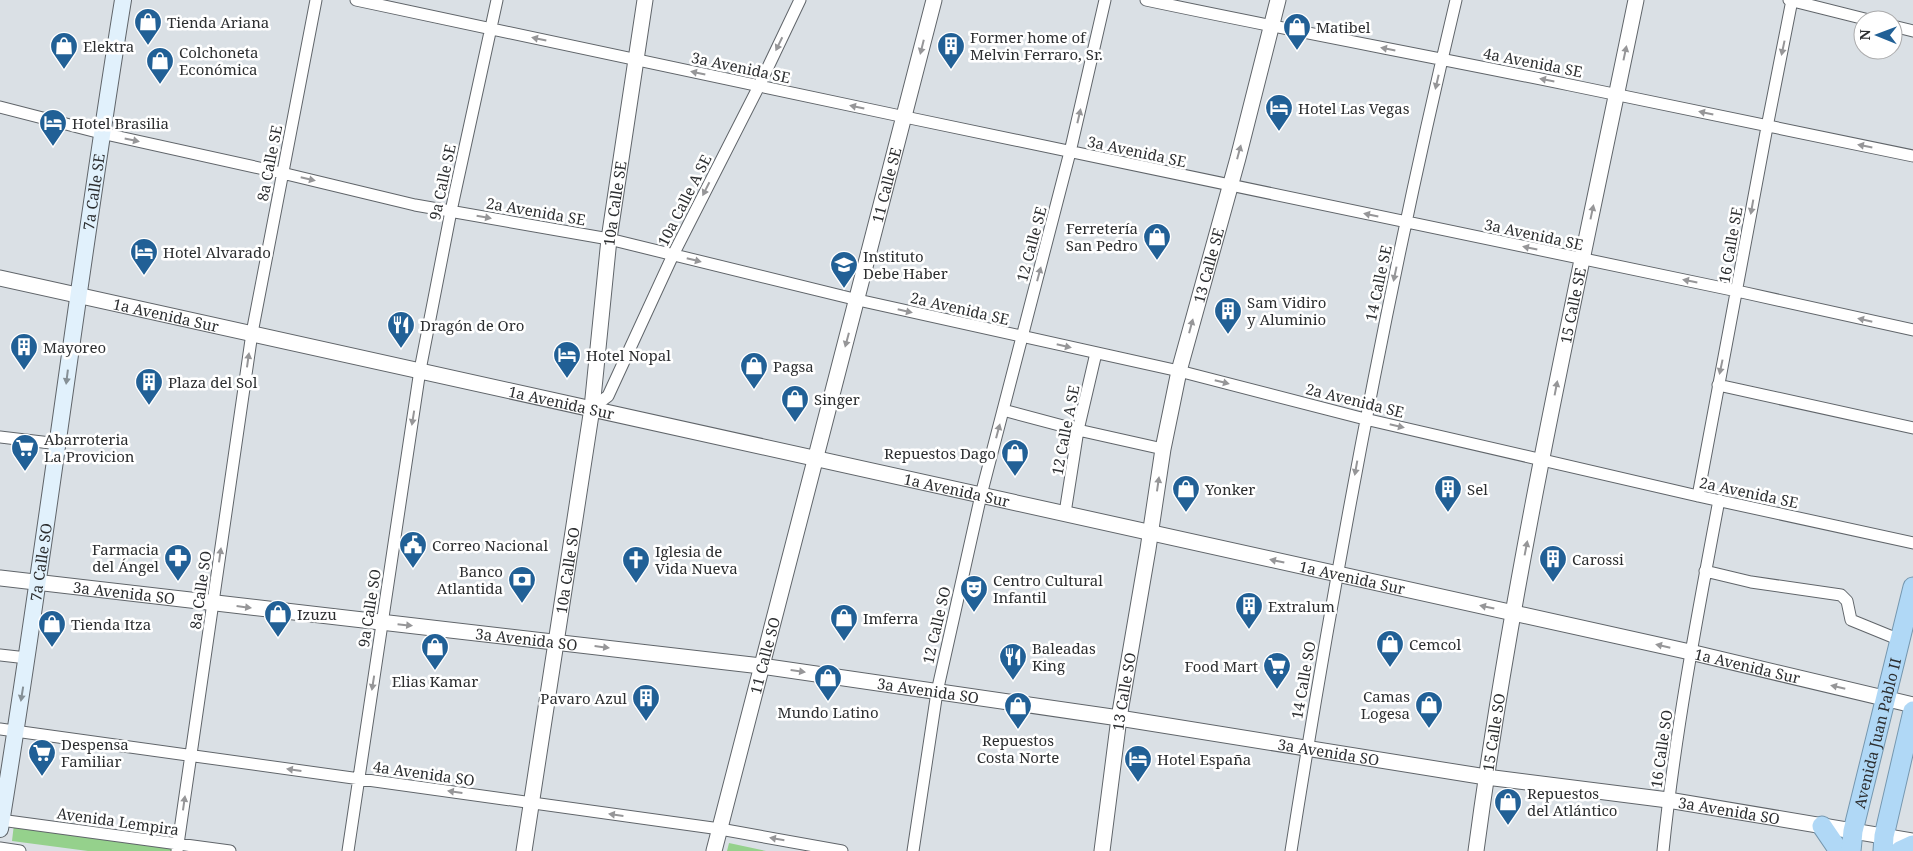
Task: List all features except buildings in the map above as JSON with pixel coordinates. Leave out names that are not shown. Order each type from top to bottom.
[{"type":"highway","name":"Avenida Juan Pablo II","points":[[1851,851],[1853,831],[1913,587]]},
{"type":"highway","name":"Avenida Juan Pablo II","points":[[1884,844],[1913,711]]},
{"type":"highway","points":[[1822,826],[1839,851]]},
{"type":"highway","points":[[1900,851],[1913,845]]},
{"type":"main road","name":"7a Calle SE","points":[[78,294],[122,0]]},
{"type":"main road","name":"7a Calle SO","points":[[0,823],[8,730],[27,658],[59,444],[78,294]]},
{"type":"street","name":"8a Calle SE","points":[[252,333],[316,0]]},
{"type":"street","name":"3a Avenida SE","points":[[356,0],[905,118],[1737,291],[1913,330]]},
{"type":"street","name":"9a Calle SE","points":[[420,370],[450,212],[497,0]]},
{"type":"street","name":"10a Calle SE","points":[[592,408],[609,239],[645,0]]},
{"type":"street","name":"10a Calle A SE","points":[[592,408],[608,396],[673,255],[759,86],[800,0]]},
{"type":"street","name":"11 Calle SE","points":[[817,458],[934,0]]},
{"type":"street","name":"12 Calle SE","points":[[981,495],[1070,152],[1105,0]]},
{"type":"street","name":"4a Avenida SE","points":[[1146,0],[1272,27],[1616,94],[1913,156]]},
{"type":"street","name":"13 Calle SE","points":[[1151,533],[1163,449],[1179,371],[1278,0]]},
{"type":"street","name":"14 Calle SE","points":[[1337,574],[1365,419],[1406,222],[1456,0]]},
{"type":"street","name":"15 Calle SE","points":[[1514,613],[1542,459],[1636,0]]},
{"type":"street","points":[[1791,0],[1853,16]]},
{"type":"street","name":"16 Calle SE","points":[[1698,496],[1791,0]]},
{"type":"street","name":"2a Avenida SE","points":[[0,108],[101,133],[282,172],[450,212],[609,239],[858,300],[1179,371],[1365,419],[1698,496],[1913,543]]},
{"type":"street","name":"1a Avenida Sur","points":[[0,278],[1690,652],[1913,705]]},
{"type":"street","name":"8a Calle SO","points":[[178,847],[252,333]]},
{"type":"street","name":"12 Calle A SE","points":[[1064,514],[1078,430],[1096,353]]},
{"type":"street","name":"9a Calle SO","points":[[348,851],[420,370]]},
{"type":"street","points":[[1718,385],[1913,428]]},
{"type":"street","name":"10a Calle SO","points":[[524,851],[592,408]]},
{"type":"street","points":[[1004,410],[1078,430],[1163,449]]},
{"type":"street","points":[[0,438],[59,444]]},
{"type":"street","name":"11 Calle SO","points":[[714,851],[817,458]]},
{"type":"street","name":"12 Calle SO","points":[[913,851],[937,692],[981,495]]},
{"type":"street","points":[[1690,652],[1719,500]]},
{"type":"street","name":"13 Calle SO","points":[[1102,851],[1119,718],[1151,533]]},
{"type":"street","points":[[1706,571],[1751,582],[1841,595],[1847,601],[1851,620],[1900,640]]},
{"type":"street","name":"14 Calle SO","points":[[1291,851],[1337,574]]},
{"type":"street","name":"3a Avenida SO","points":[[0,578],[761,666],[1119,718],[1486,777],[1668,800],[1853,831],[1884,844],[1913,841]]},
{"type":"street","name":"15 Calle SO","points":[[1476,851],[1486,777],[1514,613]]},
{"type":"street","name":"16 Calle SO","points":[[1663,851],[1668,800],[1690,652]]},
{"type":"street","points":[[0,655],[27,658]]},
{"type":"street","name":"4a Avenida SO","points":[[8,730],[720,829],[842,851]]},
{"type":"street","name":"Avenida Lempira","points":[[0,823],[178,847],[230,851]]},
{"type":"street","points":[[0,848],[20,851]]},
{"type":"green space","points":[[14,824],[230,851],[88,851],[12,841]]},
{"type":"green space","points":[[729,843],[766,851],[727,851]]},
{"type":"place","name":"Tienda Ariana","points":[[148,46]]},
{"type":"place","name":"Matibel","points":[[1297,51]]},
{"type":"place","name":"Elektra","points":[[64,70]]},
{"type":"place","name":"Former home of Melvin Ferraro, Sr.","points":[[951,70]]},
{"type":"place","name":"Colchoneta Económica","points":[[160,85]]},
{"type":"place","name":"Hotel Las Vegas","points":[[1279,132]]},
{"type":"place","name":"Hotel Brasilia","points":[[53,147]]},
{"type":"place","name":"Ferretería San Pedro","points":[[1157,261]]},
{"type":"place","name":"Hotel Alvarado","points":[[144,276]]},
{"type":"place","name":"Instituto Debe Haber","points":[[844,289]]},
{"type":"place","name":"Sam Vidiro y Aluminio","points":[[1228,335]]},
{"type":"place","name":"Dragón de Oro","points":[[401,349]]},
{"type":"place","name":"Mayoreo","points":[[24,371]]},
{"type":"place","name":"Hotel Nopal","points":[[567,379]]},
{"type":"place","name":"Pagsa","points":[[754,390]]},
{"type":"place","name":"Plaza del Sol","points":[[149,406]]},
{"type":"place","name":"Singer","points":[[795,423]]},
{"type":"place","name":"Abarroteria La Provicion","points":[[25,472]]},
{"type":"place","name":"Repuestos Dago","points":[[1015,477]]},
{"type":"place","name":"Yonker","points":[[1186,513]]},
{"type":"place","name":"Sel","points":[[1448,513]]},
{"type":"place","name":"Correo Nacional","points":[[413,569]]},
{"type":"place","name":"Farmacia del Ángel","points":[[178,582]]},
{"type":"place","name":"Carossi","points":[[1553,583]]},
{"type":"place","name":"Iglesia de Vida Nueva","points":[[636,584]]},
{"type":"place","name":"Banco Atlantida","points":[[522,604]]},
{"type":"place","name":"Centro Cultural Infantil","points":[[974,613]]},
{"type":"place","name":"Extralum","points":[[1249,630]]},
{"type":"place","name":"Izuzu","points":[[278,638]]},
{"type":"place","name":"Imferra","points":[[844,642]]},
{"type":"place","name":"Tienda Itza","points":[[52,648]]},
{"type":"place","name":"Cemcol","points":[[1390,668]]},
{"type":"place","name":"Elias Kamar","points":[[435,671]]},
{"type":"place","name":"Baleadas King","points":[[1013,681]]},
{"type":"place","name":"Food Mart","points":[[1277,690]]},
{"type":"place","name":"Mundo Latino","points":[[828,702]]},
{"type":"place","name":"Pavaro Azul","points":[[646,722]]},
{"type":"place","name":"Camas Logesa","points":[[1429,729]]},
{"type":"place","name":"Repuestos Costa Norte","points":[[1018,730]]},
{"type":"place","name":"Despensa Familiar","points":[[42,777]]},
{"type":"place","name":"Hotel España","points":[[1138,783]]},
{"type":"place","name":"Repuestos del Atlántico","points":[[1508,826]]}]
